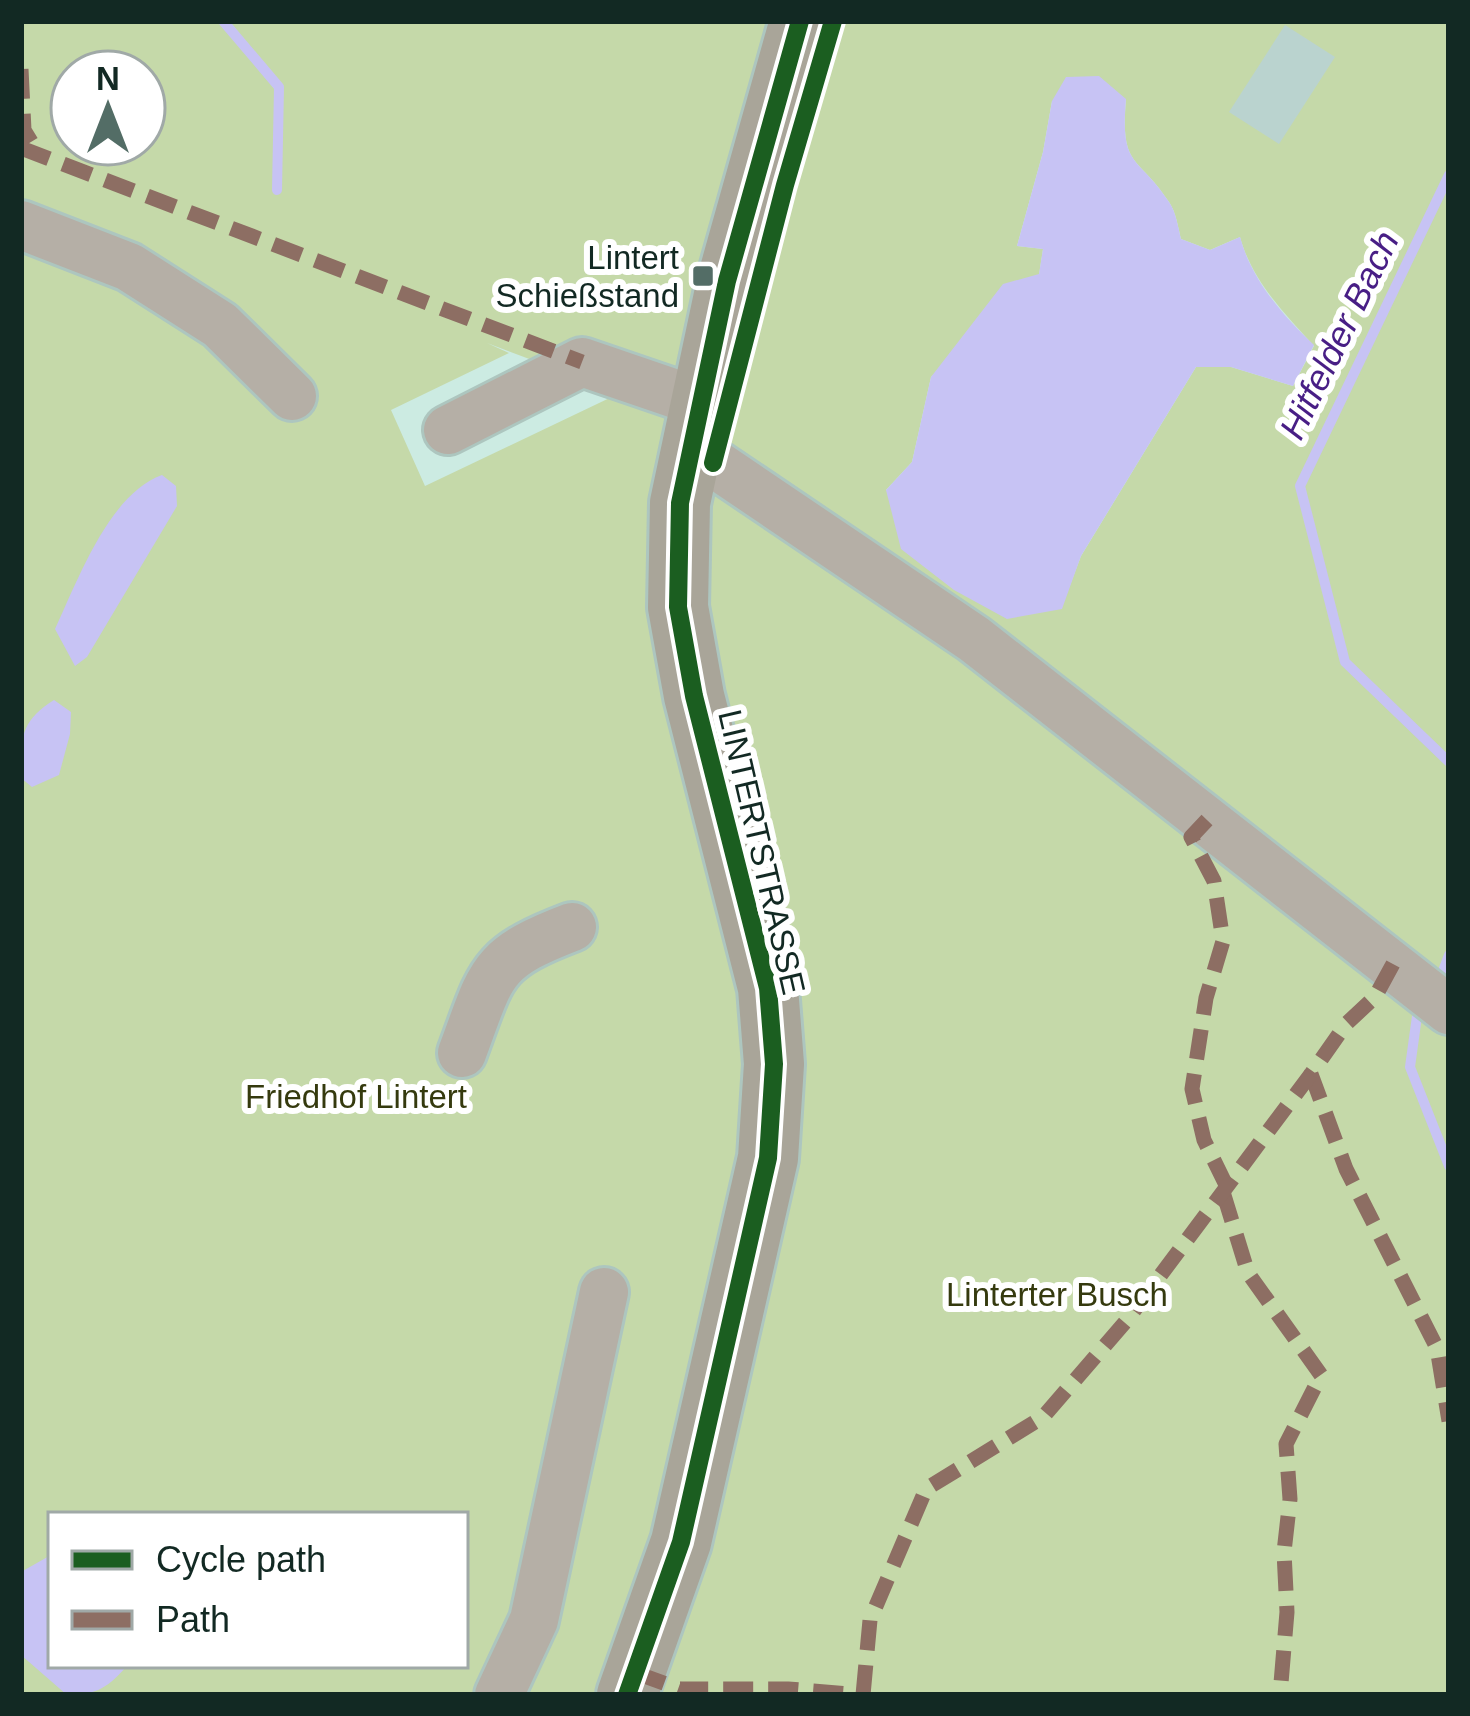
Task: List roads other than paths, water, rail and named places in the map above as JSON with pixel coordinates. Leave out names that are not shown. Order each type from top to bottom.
[{"type":"main road","name":"LINTERTSTRASSE","points":[[627,1695],[681,1542],[768,1158],[774,1064],[768,988],[694,696],[678,607],[680,503],[727,281],[800,21]]},
{"type":"lane","points":[[21,225],[129,267],[220,325],[292,396]]},
{"type":"lane","points":[[448,430],[582,362],[696,425],[1449,1010]]},
{"type":"lane","points":[[461,1053],[491,975],[522,946],[572,927]]},
{"type":"lane","points":[[499,1695],[534,1620],[604,1292]]},
{"type":"waterway","points":[[223,21],[279,87],[277,190]]},
{"type":"waterway","name":"Hitfelder Bach","points":[[1449,175],[1300,486],[1345,662],[1449,762]]},
{"type":"waterway","name":"Hitfelder Bach","points":[[1438,984],[1449,955]]},
{"type":"waterway","name":"Hitfelder Bach","points":[[1418,1009],[1410,1067],[1449,1166]]},
{"type":"place","name":"Lintert Schießstand","points":[[703,276]]},
{"type":"park label","name":"Friedhof Lintert","points":[[356,1096]]},
{"type":"park label","name":"Linterter Busch","points":[[1057,1294]]}]
